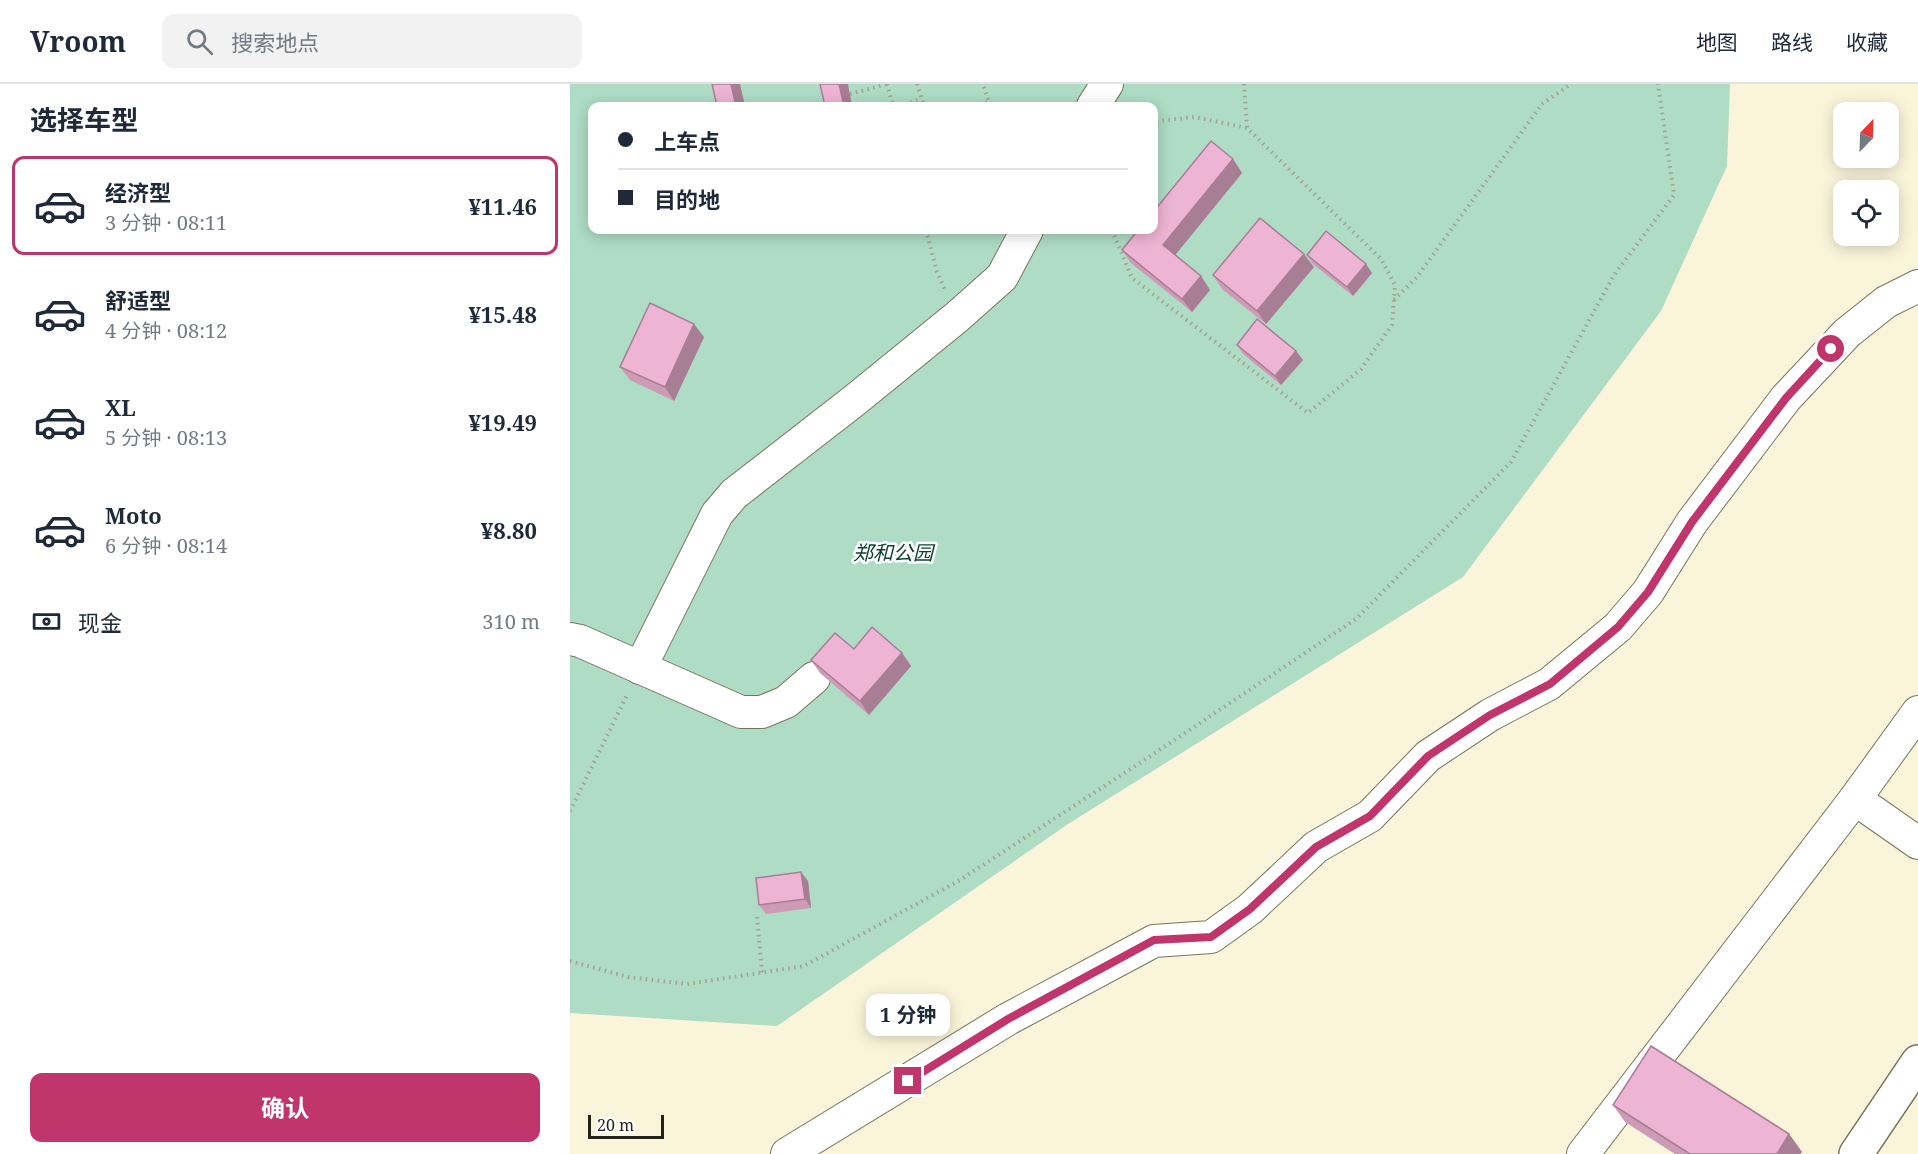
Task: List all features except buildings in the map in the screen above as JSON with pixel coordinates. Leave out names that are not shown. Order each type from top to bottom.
[{"type":"main road","points":[[1856,1154],[1918,1062]]},
{"type":"street","points":[[1096,102],[1107,84]]},
{"type":"street","points":[[640,668],[717,514],[734,494],[957,317],[1002,278],[1025,234]]},
{"type":"street","points":[[787,1154],[1008,1019],[1154,940],[1211,937],[1250,909],[1316,847],[1370,816],[1428,756],[1490,715],[1550,684],[1618,627],[1648,592],[1692,522],[1786,398],[1816,365],[1846,333],[1886,302],[1918,286]]},
{"type":"street","points":[[570,639],[580,641],[741,711],[762,712],[786,702],[814,678]]},
{"type":"street","points":[[1583,1154],[1855,799],[1918,712]]},
{"type":"street","points":[[1855,799],[1918,843]]},
{"type":"path","points":[[850,94],[887,84],[892,102]]},
{"type":"path","points":[[917,84],[923,102]]},
{"type":"path","points":[[983,84],[989,102]]},
{"type":"path","points":[[1244,84],[1246,128]]},
{"type":"path","points":[[1394,301],[1417,277],[1542,104],[1571,84]]},
{"type":"path","points":[[570,961],[628,977],[687,984],[804,966],[960,880],[1356,619],[1511,462],[1614,275],[1674,195],[1658,84]]},
{"type":"path","points":[[912,102],[922,99]]},
{"type":"path","points":[[1114,234],[1132,278],[1308,413],[1361,369],[1392,325],[1395,285],[1381,259],[1246,128],[1195,117],[1158,121]]},
{"type":"path","points":[[927,234],[937,272],[957,317]]},
{"type":"path","points":[[570,811],[640,668]]},
{"type":"path","points":[[757,917],[762,973]]},
{"type":"green space","name":"郑和公园","points":[[570,84],[1730,84],[1727,166],[1661,311],[1463,577],[1068,824],[777,1026],[570,1013]]},
{"type":"route","points":[[908,1081],[1008,1019],[1154,940],[1211,937],[1250,909],[1316,847],[1370,816],[1428,756],[1490,715],[1550,684],[1618,627],[1648,592],[1692,522],[1786,398],[1831,349]]}]
